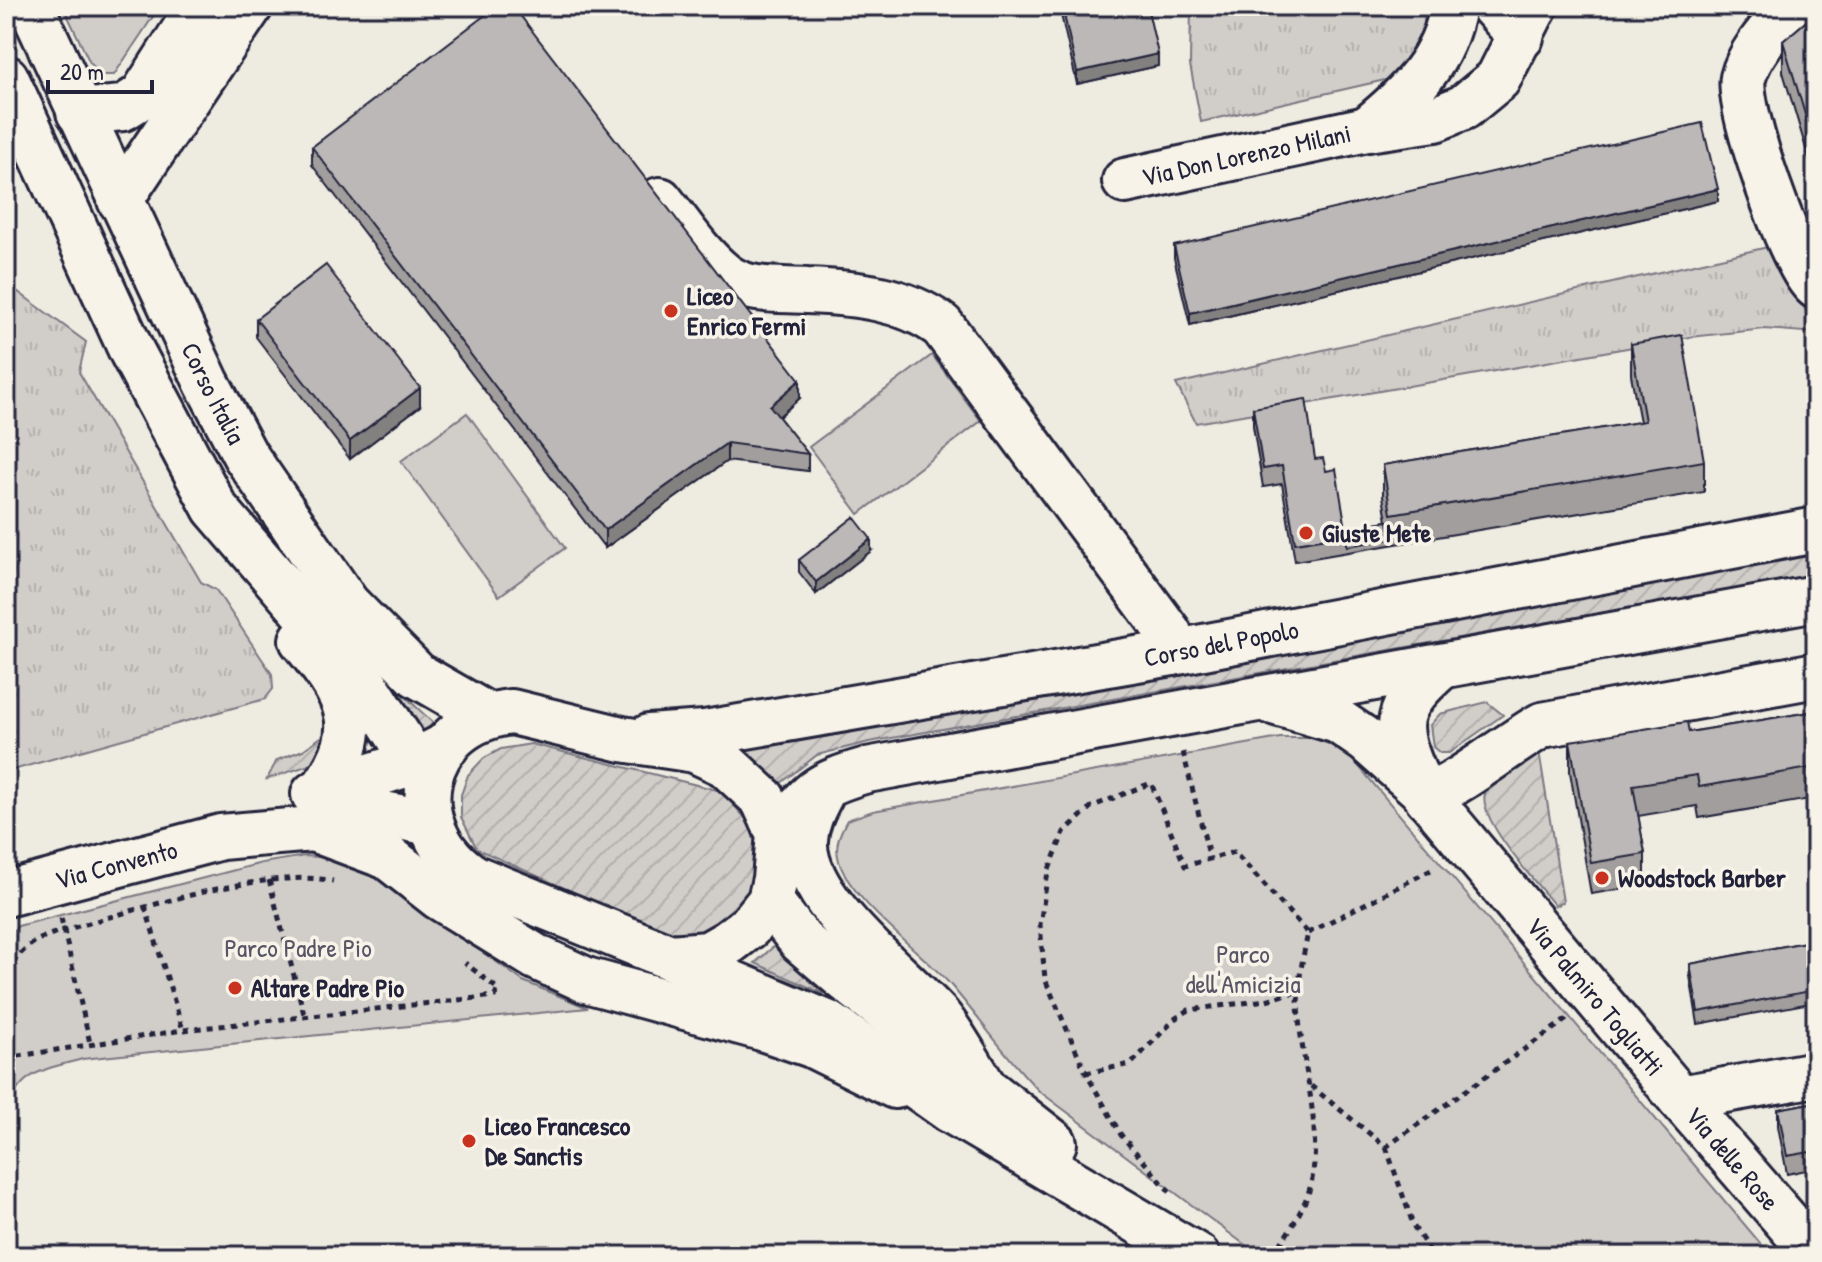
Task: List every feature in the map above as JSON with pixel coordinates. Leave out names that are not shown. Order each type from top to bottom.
[{"type":"street","name":"Corso Italia","points":[[31,6],[120,200],[245,455],[347,604],[417,675],[485,714]]},
{"type":"street","points":[[79,112],[123,108],[142,96],[200,6]]},
{"type":"street","points":[[120,200],[250,6]]},
{"type":"street","points":[[1367,129],[1403,100],[1427,72],[1445,39],[1453,6]]},
{"type":"street","points":[[1791,6],[1765,37],[1743,79],[1745,111],[1793,253],[1816,286]]},
{"type":"street","name":"Via Don Lorenzo Milani","points":[[1125,181],[1367,129],[1435,119],[1464,107],[1498,79],[1516,16]]},
{"type":"street","name":"Corso Italia","points":[[6,78],[132,352],[215,508],[429,762]]},
{"type":"street","points":[[630,163],[694,243],[725,275],[749,288],[848,293],[887,299],[924,312],[942,326],[1169,633],[1172,653]]},
{"type":"street","points":[[215,508],[293,629],[339,685],[347,709],[349,735],[341,763],[317,810]]},
{"type":"street","name":"Corso del Popolo","points":[[622,739],[705,733],[1172,653],[1816,530]]},
{"type":"street","points":[[670,957],[708,954],[750,926],[770,901],[779,834],[802,801],[827,782],[867,770],[1816,598]]},
{"type":"street","points":[[1424,793],[1401,745],[1399,723],[1404,705],[1417,688],[1442,666]]},
{"type":"street","points":[[1424,793],[1456,784],[1504,748],[1542,725],[1816,675]]},
{"type":"street","points":[[1259,699],[1299,707],[1338,721],[1367,741],[1424,793]]},
{"type":"street","points":[[317,810],[429,762],[485,714],[512,712],[622,739],[695,750],[725,764],[763,799],[779,834]]},
{"type":"street","points":[[429,762],[430,823],[439,846],[453,864],[475,878],[829,1024],[969,1101],[1200,1256]]},
{"type":"street","points":[[827,782],[809,816],[804,842],[811,871],[842,917],[940,1019],[969,1101]]},
{"type":"street","name":"Via Palmiro Togliatti","points":[[1424,793],[1680,1098],[1816,1074]]},
{"type":"street","points":[[317,810],[374,812],[430,823]]},
{"type":"street","points":[[317,810],[451,904],[536,957],[573,974],[812,1045],[969,1101]]},
{"type":"street","name":"Via Convento","points":[[8,896],[317,810]]},
{"type":"street","points":[[770,901],[801,941],[969,1101]]},
{"type":"street","name":"Via delle Rose","points":[[1680,1098],[1816,1255]]},
{"type":"path","points":[[1183,751],[1210,859]]},
{"type":"path","points":[[1173,1196],[1121,1135],[1086,1073],[1045,979],[1040,925],[1048,872],[1064,832],[1091,807],[1151,783],[1185,866],[1234,852],[1308,933]]},
{"type":"path","points":[[1308,933],[1449,861]]},
{"type":"path","points":[[267,870],[305,1018]]},
{"type":"path","points":[[6,973],[18,953],[33,940],[146,908],[269,880],[308,876],[342,883]]},
{"type":"path","points":[[143,898],[183,1030]]},
{"type":"path","points":[[59,910],[90,1043]]},
{"type":"path","points":[[1273,1256],[1298,1216],[1312,1181],[1315,1134],[1299,1017],[1308,933]]},
{"type":"path","points":[[6,1058],[183,1030],[495,996],[498,989],[463,962]]},
{"type":"path","points":[[1086,1073],[1131,1064],[1176,1018],[1189,1010],[1266,1000],[1300,991]]},
{"type":"path","points":[[1386,1147],[1573,1015]]},
{"type":"path","points":[[1310,1085],[1386,1147],[1414,1227],[1433,1256]]},
{"type":"green space","points":[[63,6],[160,6],[114,75],[102,75],[90,63]]},
{"type":"green space","points":[[1191,6],[1425,6],[1423,40],[1398,77],[1201,122],[1190,65]]},
{"type":"green space","points":[[1768,247],[1786,286],[1799,303],[1816,317],[1816,333],[1765,329],[1690,337],[1196,423],[1176,384]]},
{"type":"green space","points":[[6,283],[86,342],[79,372],[201,582],[216,590],[272,674],[273,689],[265,699],[6,772]]},
{"type":"green space","points":[[932,355],[981,421],[859,514],[809,447]]},
{"type":"green space","points":[[467,413],[565,548],[499,596],[401,461]]},
{"type":"green space","points":[[1816,550],[1816,575],[869,742],[817,755],[781,783],[739,746]]},
{"type":"green space","points":[[375,667],[433,723],[423,734]]},
{"type":"green space","points":[[1487,702],[1503,715],[1449,753],[1440,753],[1433,747],[1430,725],[1440,714]]},
{"type":"green space","points":[[328,732],[319,762],[267,779],[277,760],[303,750]]},
{"type":"green space","name":"Parco dell'Amicizia","points":[[1280,738],[1313,738],[1345,750],[1771,1256],[1260,1256],[1039,1091],[949,983],[856,892],[839,861],[837,844],[847,820],[873,811]]},
{"type":"green space","points":[[531,744],[721,791],[749,822],[761,864],[754,888],[743,908],[717,929],[691,935],[656,929],[477,849],[461,817],[461,795],[468,775],[484,758],[501,749]]},
{"type":"green space","points":[[1535,750],[1540,757],[1563,902],[1555,906],[1509,849],[1488,814],[1484,800],[1487,789],[1497,778]]},
{"type":"green space","name":"Parco Padre Pio","points":[[305,856],[355,860],[523,981],[588,1008],[82,1059],[46,1069],[27,1079],[12,1097],[6,1111],[6,937],[18,926],[262,863]]},
{"type":"green space","points":[[774,946],[824,994],[755,963]]},
{"type":"building","points":[[497,6],[513,6],[800,380],[770,406],[808,454],[727,443],[605,530],[312,147]]},
{"type":"building","points":[[1062,6],[1147,6],[1158,54],[1077,72]]},
{"type":"building","points":[[1816,13],[1816,151],[1783,41]]},
{"type":"building","points":[[1702,123],[1718,189],[1190,313],[1174,246]]},
{"type":"building","points":[[326,265],[420,388],[350,441],[256,319]]},
{"type":"building","points":[[1682,335],[1704,461],[1391,514],[1383,465],[1645,421],[1631,344]]},
{"type":"building","points":[[1306,399],[1315,459],[1323,458],[1326,471],[1336,469],[1347,535],[1295,543],[1282,466],[1263,469],[1253,408]]},
{"type":"building","points":[[854,517],[871,539],[816,582],[799,560]]},
{"type":"building","points":[[1388,521],[1391,539],[1347,546],[1346,528]]},
{"type":"building","points":[[1816,711],[1816,767],[1699,787],[1697,775],[1633,785],[1645,854],[1591,863],[1570,741],[1687,722],[1689,732]]},
{"type":"building","points":[[1816,940],[1816,990],[1698,1012],[1690,964]]},
{"type":"building","points":[[1816,1102],[1816,1151],[1787,1156],[1778,1109]]},
{"type":"place","name":"Liceo Enrico Fermi","points":[[671,311]]},
{"type":"place","name":"Giuste Mete","points":[[1306,533]]},
{"type":"place","name":"Woodstock Barber","points":[[1602,878]]},
{"type":"place","name":"Altare Padre Pio","points":[[235,988]]},
{"type":"place","name":"Liceo Francesco De Sanctis","points":[[469,1141]]}]
